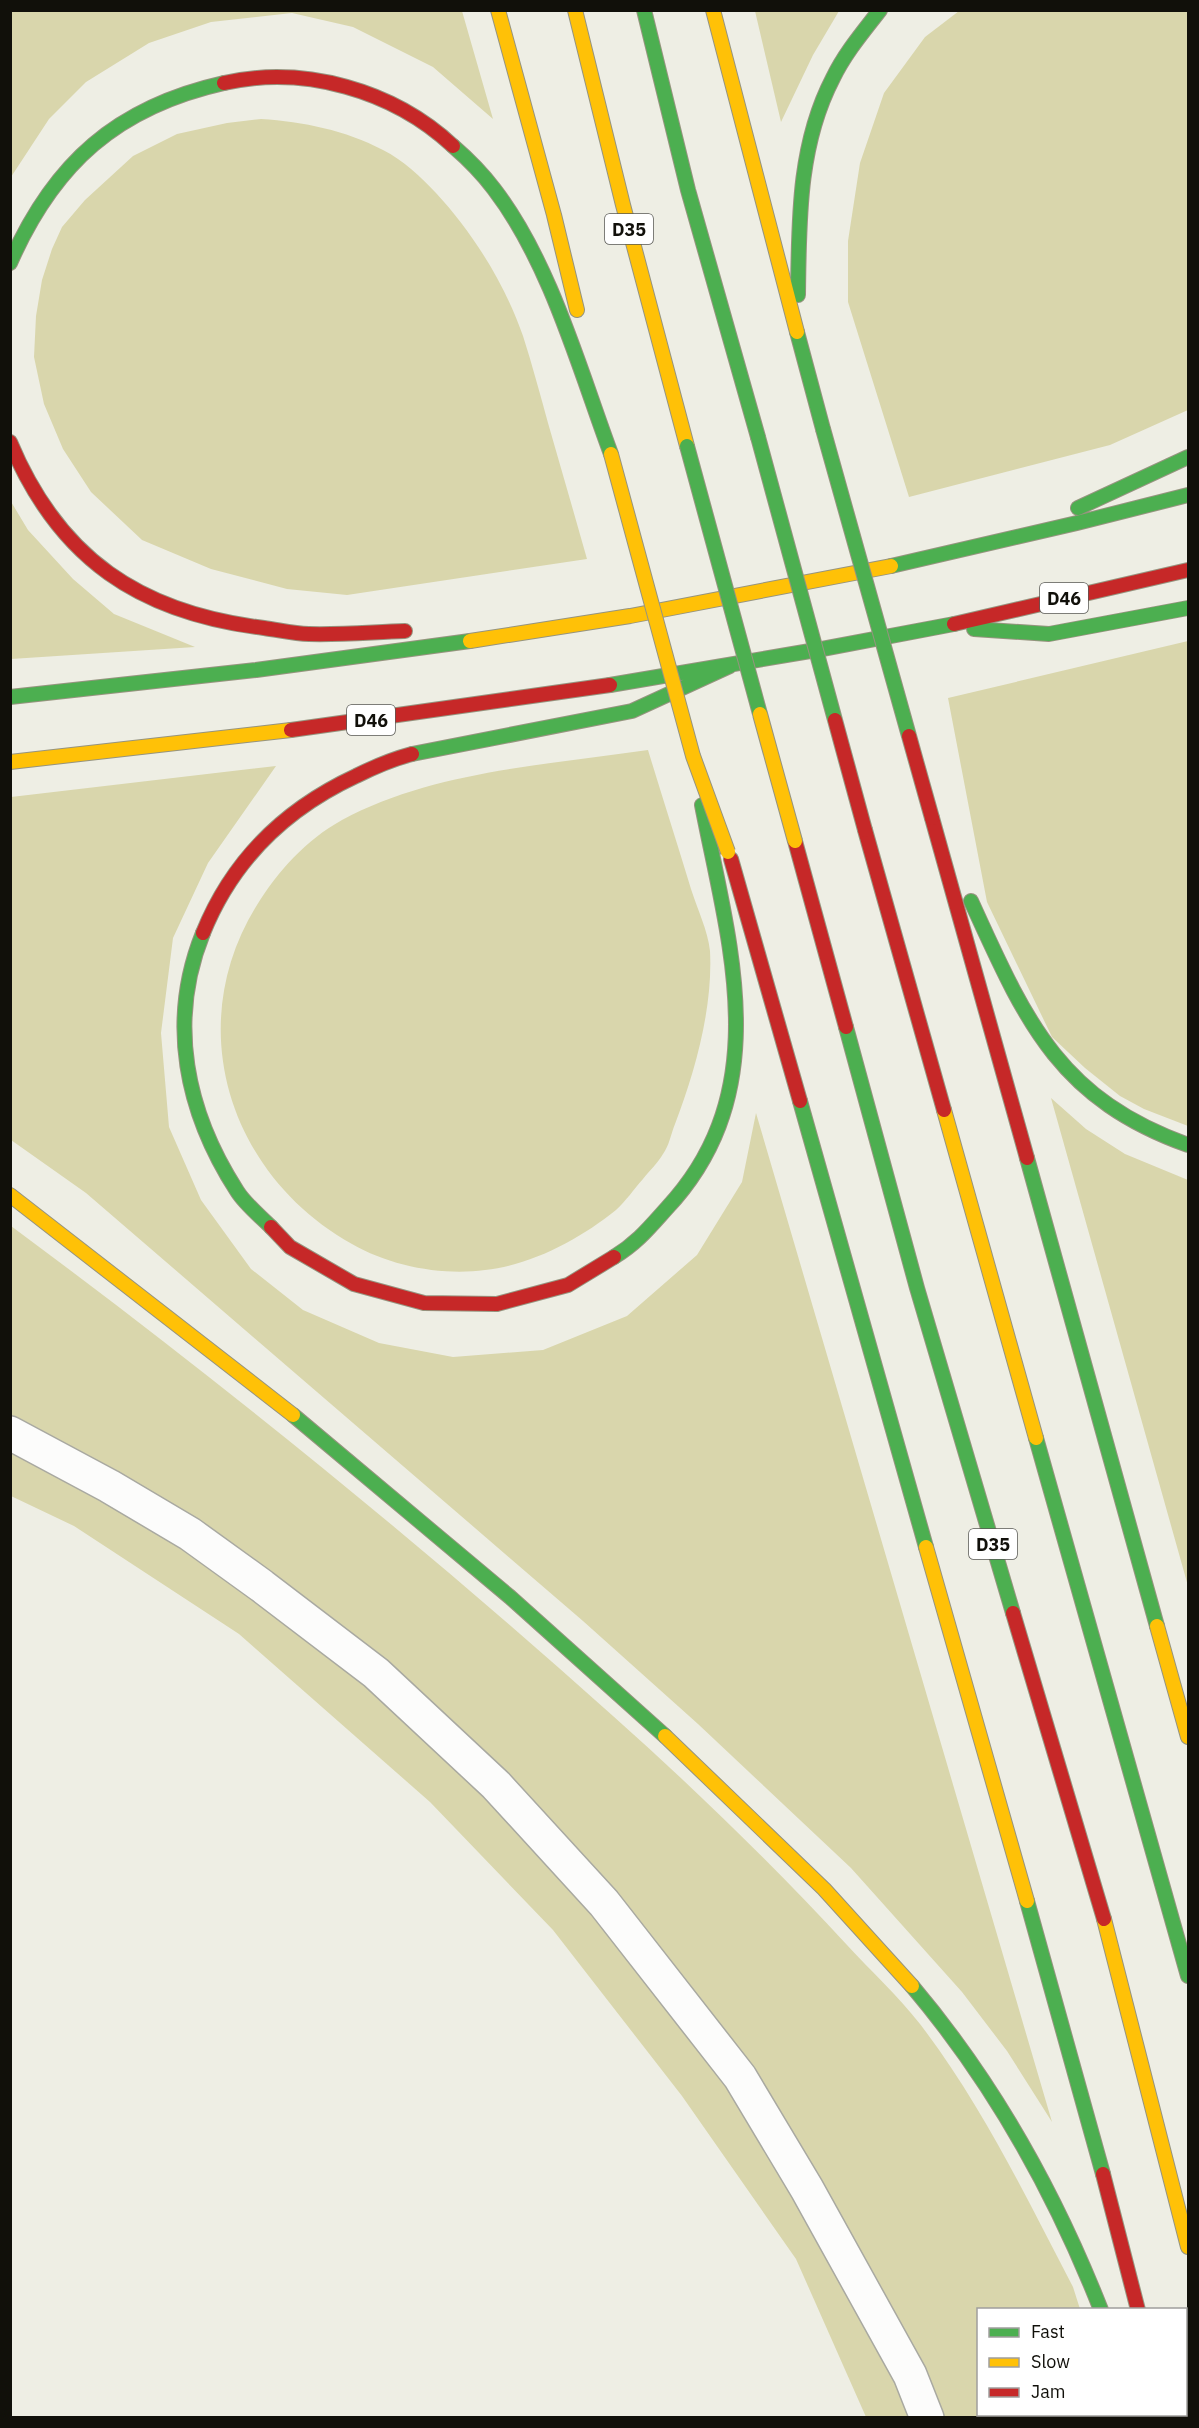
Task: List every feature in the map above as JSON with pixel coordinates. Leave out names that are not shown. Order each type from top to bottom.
[{"type":"highway","points":[[498,10],[554,215],[611,454],[693,756],[728,852],[1089,2119],[1137,2308]]},
{"type":"highway","name":"D35","points":[[575,10],[623,205],[687,446],[917,1288],[1114,1954],[1188,2247]]},
{"type":"highway","points":[[644,10],[688,190],[865,830],[1188,1976]]},
{"type":"highway","points":[[713,10],[797,336],[1188,1737]]},
{"type":"highway","points":[[797,336],[801,186],[807,145],[819,106],[837,68],[860,33],[879,10]]},
{"type":"highway","points":[[10,263],[21,236],[41,201],[65,170],[93,142],[159,101],[195,88],[260,77],[307,79],[345,86],[381,97],[415,114],[448,139],[478,168],[525,233],[542,267],[611,454]]},
{"type":"highway","points":[[10,442],[32,489],[52,519],[75,546],[130,588],[161,604],[223,622],[316,635],[420,630]]},
{"type":"highway","points":[[1000,543],[1188,457]]},
{"type":"highway","points":[[10,697],[292,666],[592,622],[916,562],[1188,495]]},
{"type":"highway","name":"D46","points":[[10,762],[388,718],[730,666],[940,627],[1188,570]]},
{"type":"highway","points":[[940,627],[1049,634],[1188,608]]},
{"type":"highway","points":[[454,628],[592,622]]},
{"type":"highway","points":[[693,756],[733,960],[737,1000],[736,1036],[727,1095],[713,1141],[689,1185],[652,1229],[622,1255],[580,1280],[540,1295],[499,1304],[454,1307],[436,1306],[374,1292],[335,1276],[314,1264],[273,1234],[244,1202],[218,1163],[197,1113],[186,1060],[186,1009],[195,953],[207,922],[234,872],[260,841],[287,816],[341,782],[389,761],[632,711],[730,666]]},
{"type":"highway","points":[[932,818],[1022,1006],[1072,1076],[1125,1117],[1162,1136],[1188,1144]]},
{"type":"highway","points":[[10,1195],[134,1289],[296,1418],[532,1617],[700,1767],[821,1886],[897,1968],[966,2057],[991,2094],[1049,2193],[1072,2239],[1100,2308]]},
{"type":"street","points":[[10,1433],[109,1486],[190,1534],[376,1673],[496,1785],[604,1903],[740,2077],[807,2189],[910,2375],[927,2418]]},
{"type":"shaded area","points":[[10,11],[462,11],[493,119],[433,67],[353,27],[292,13],[211,22],[149,43],[86,82],[49,119],[11,177]]},
{"type":"shaded area","points":[[755,11],[839,11],[813,55],[781,122]]},
{"type":"shaded area","points":[[959,11],[1188,11],[1188,410],[1110,445],[909,497],[848,302],[848,241],[860,163],[884,93],[925,37]]},
{"type":"shaded area","points":[[261,119],[324,128],[354,137],[383,150],[418,175],[463,225],[487,260],[516,317],[533,368],[587,559],[347,595],[287,589],[211,569],[142,540],[91,492],[63,449],[44,404],[34,357],[36,316],[42,280],[62,227],[85,200],[133,156],[177,134],[227,123]]},
{"type":"shaded area","points":[[10,500],[28,530],[73,579],[114,614],[195,647],[11,659]]},
{"type":"shaded area","points":[[1188,641],[1188,1126],[1144,1109],[1120,1096],[1052,1037],[987,902],[948,698]]},
{"type":"shaded area","points":[[648,750],[705,928],[710,951],[706,1017],[696,1061],[665,1151],[627,1199],[602,1221],[555,1249],[520,1263],[485,1270],[451,1272],[399,1263],[352,1244],[310,1215],[275,1180],[248,1139],[230,1095],[221,1048],[223,1000],[234,952],[257,905],[284,868],[316,837],[342,820],[377,804],[414,790],[491,772]]},
{"type":"shaded area","points":[[276,766],[208,863],[173,938],[161,1033],[169,1127],[201,1200],[251,1269],[303,1310],[379,1343],[453,1357],[543,1350],[627,1316],[697,1255],[742,1182],[756,1113],[1052,2122],[1007,2051],[962,1992],[851,1868],[698,1724],[583,1621],[86,1193],[11,1140],[11,797]]},
{"type":"shaded area","points":[[1051,1098],[1086,1129],[1125,1154],[1188,1180],[1188,1586]]},
{"type":"shaded area","points":[[11,1226],[242,1403],[467,1588],[704,1799],[894,1994],[920,2024],[983,2119],[1073,2287],[1080,2308],[977,2308],[977,2416],[1117,2417],[866,2417],[796,2259],[682,2096],[553,1930],[430,1802],[239,1634],[74,1526],[11,1496]]},
{"type":"traffic: fast","points":[[644,10],[688,190],[758,437]]},
{"type":"traffic: fast","points":[[798,295],[800,211],[813,130],[821,104],[838,69],[880,10]]},
{"type":"traffic: fast","points":[[10,263],[27,228],[47,196],[69,168],[93,144],[121,124],[152,107],[224,83]]},
{"type":"traffic: fast","points":[[453,146],[485,177],[514,218],[531,249],[562,317],[611,454]]},
{"type":"traffic: fast","points":[[797,332],[823,429]]},
{"type":"traffic: fast","points":[[823,429],[909,736]]},
{"type":"traffic: fast","points":[[758,437],[835,720]]},
{"type":"traffic: fast","points":[[687,446],[760,714]]},
{"type":"traffic: fast","points":[[1078,508],[1188,457]]},
{"type":"traffic: fast","points":[[891,566],[1188,495]]},
{"type":"traffic: fast","points":[[974,629],[1049,634],[1188,608]]},
{"type":"traffic: fast","points":[[610,685],[954,624]]},
{"type":"traffic: fast","points":[[10,697],[256,670],[470,641]]},
{"type":"traffic: fast","points":[[412,754],[632,711],[730,666]]},
{"type":"traffic: fast","points":[[614,1257],[648,1229],[701,1163],[723,1115],[734,1065],[736,1014],[732,962],[702,805]]},
{"type":"traffic: fast","points":[[971,901],[1009,982],[1029,1018],[1051,1050],[1076,1078],[1106,1104],[1143,1126],[1188,1145]]},
{"type":"traffic: fast","points":[[203,933],[192,966],[186,1000],[184,1033],[187,1066],[194,1098],[219,1161],[248,1205],[271,1227]]},
{"type":"traffic: fast","points":[[846,1027],[917,1288],[1013,1613]]},
{"type":"traffic: fast","points":[[800,1101],[926,1547]]},
{"type":"traffic: fast","points":[[1027,1158],[1157,1626]]},
{"type":"traffic: fast","points":[[293,1415],[510,1597],[665,1736]]},
{"type":"traffic: fast","points":[[1036,1438],[1188,1976]]},
{"type":"traffic: fast","points":[[1027,1901],[1103,2174]]},
{"type":"traffic: fast","points":[[912,1986],[970,2061],[1020,2140],[1064,2224],[1100,2308]]},
{"type":"traffic: slow","points":[[498,10],[554,215],[577,310]]},
{"type":"traffic: slow","points":[[575,10],[623,205],[687,446]]},
{"type":"traffic: slow","points":[[713,10],[797,332]]},
{"type":"traffic: slow","points":[[611,454],[693,756],[728,852]]},
{"type":"traffic: slow","points":[[470,641],[630,616],[891,566]]},
{"type":"traffic: slow","points":[[760,714],[795,841]]},
{"type":"traffic: slow","points":[[10,762],[291,730]]},
{"type":"traffic: slow","points":[[944,1110],[1036,1438]]},
{"type":"traffic: slow","points":[[10,1195],[293,1415]]},
{"type":"traffic: slow","points":[[926,1547],[1027,1901]]},
{"type":"traffic: slow","points":[[1157,1626],[1188,1737]]},
{"type":"traffic: slow","points":[[665,1736],[824,1889],[912,1986]]},
{"type":"traffic: slow","points":[[1104,1919],[1188,2247]]},
{"type":"traffic: jam","points":[[224,83],[254,78],[285,77],[316,80],[346,87],[403,110],[429,126],[453,146]]},
{"type":"traffic: jam","points":[[10,442],[30,483],[53,518],[79,548],[109,573],[142,593],[179,609],[219,621],[292,633],[405,631]]},
{"type":"traffic: jam","points":[[954,624],[1188,570]]},
{"type":"traffic: jam","points":[[291,730],[610,685]]},
{"type":"traffic: jam","points":[[835,720],[865,830]]},
{"type":"traffic: jam","points":[[909,736],[932,818]]},
{"type":"traffic: jam","points":[[203,933],[215,907],[245,860],[284,821],[330,789],[377,766],[412,754]]},
{"type":"traffic: jam","points":[[932,818],[1027,1158]]},
{"type":"traffic: jam","points":[[865,830],[944,1110]]},
{"type":"traffic: jam","points":[[795,841],[846,1027]]},
{"type":"traffic: jam","points":[[731,859],[800,1101]]},
{"type":"traffic: jam","points":[[271,1227],[290,1247],[354,1284],[424,1303],[497,1304],[568,1285],[614,1257]]},
{"type":"traffic: jam","points":[[1013,1613],[1104,1919]]},
{"type":"traffic: jam","points":[[1103,2174],[1137,2308]]}]
